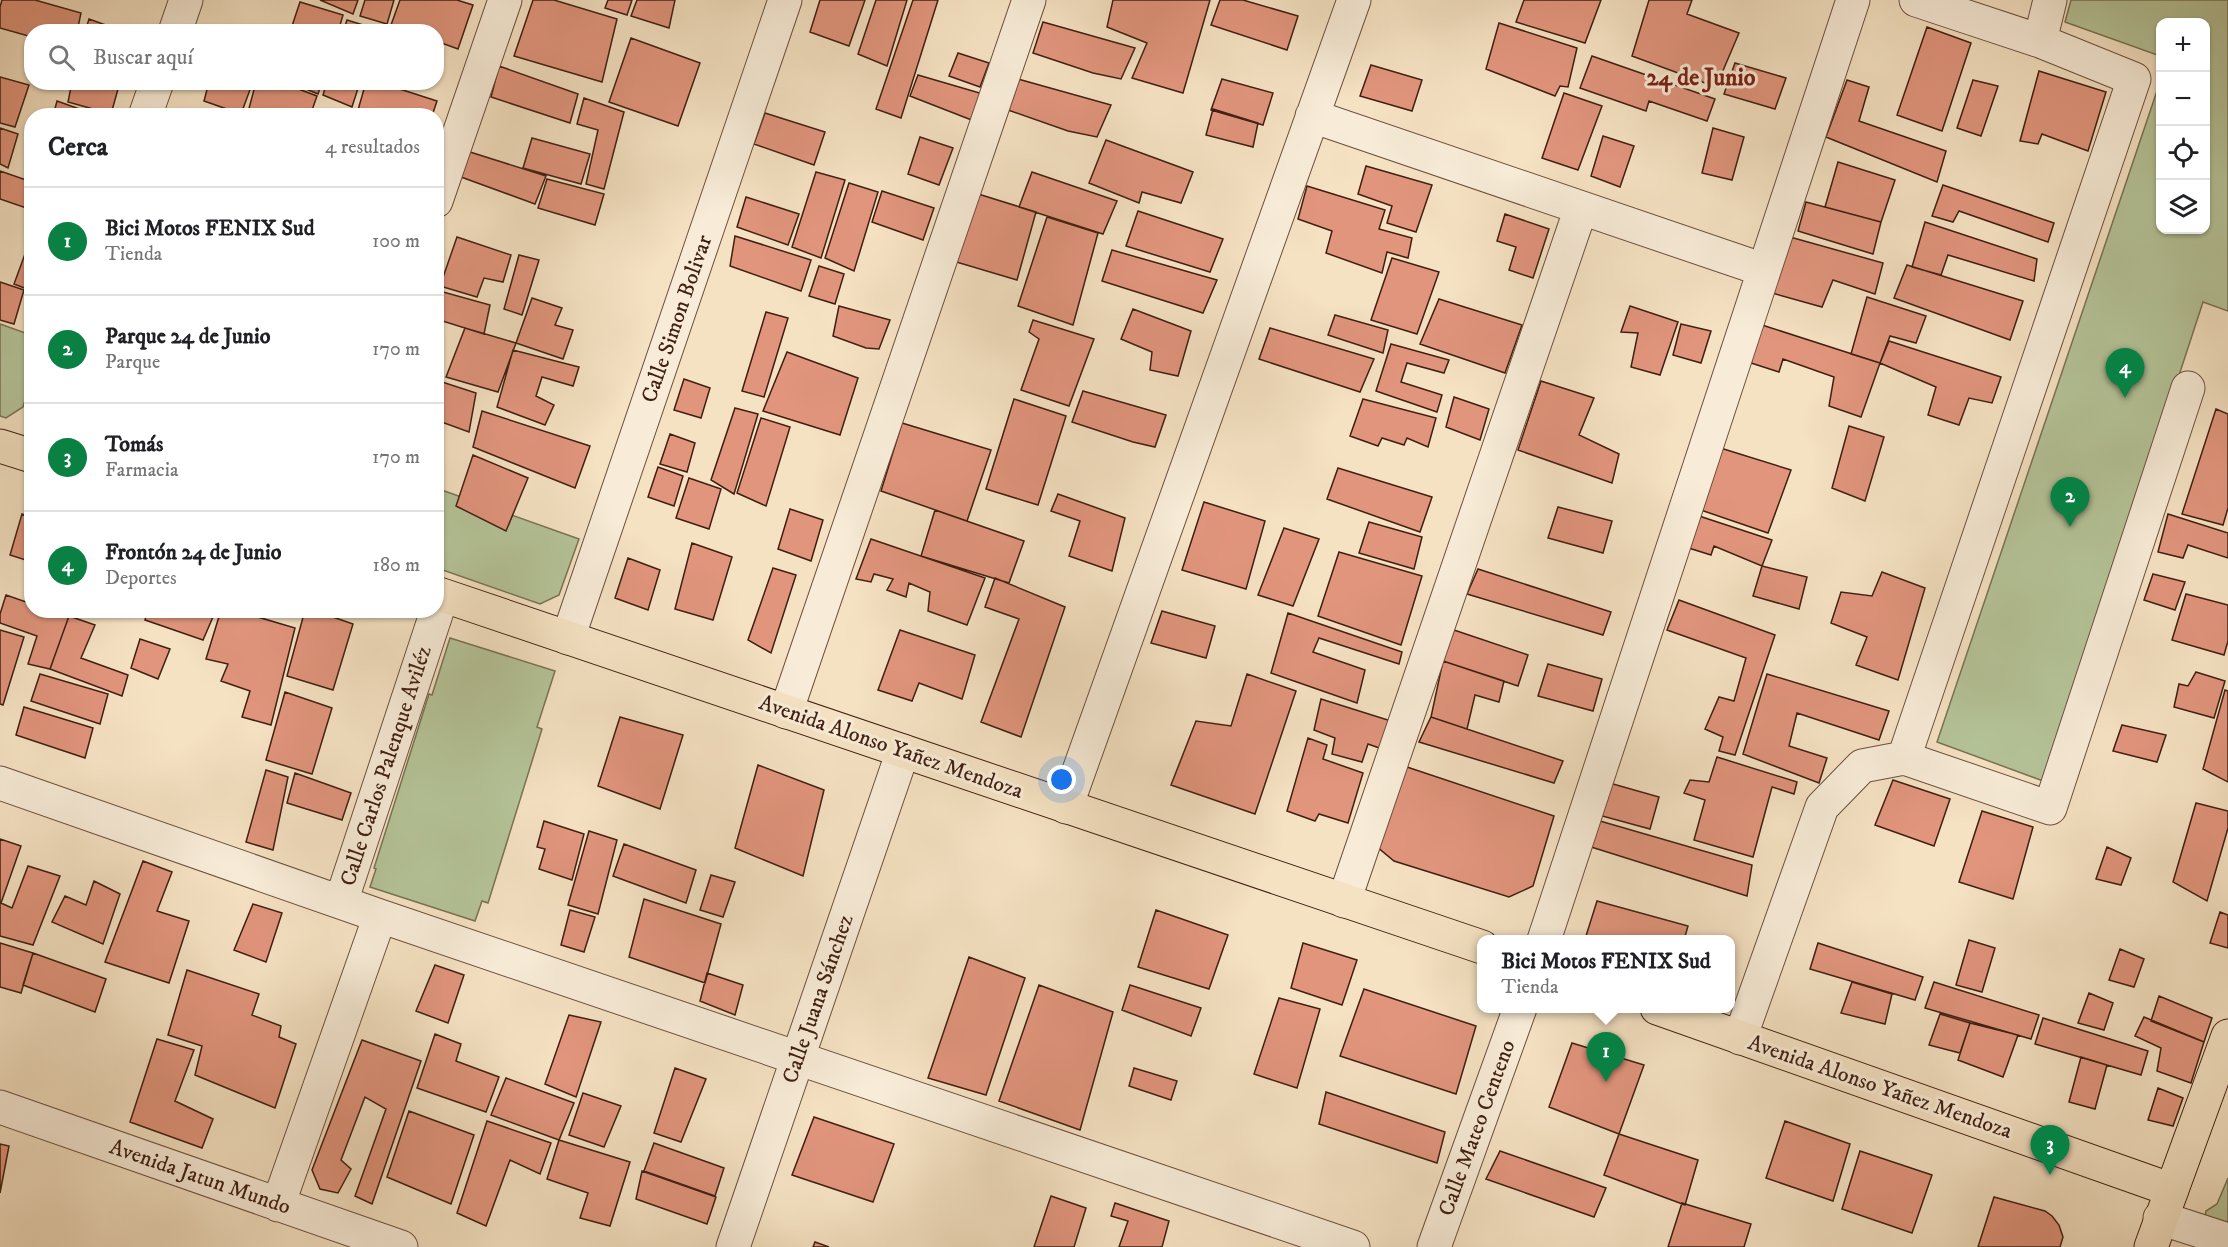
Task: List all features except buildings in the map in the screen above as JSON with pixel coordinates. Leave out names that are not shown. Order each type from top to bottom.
[{"type":"main road","name":"Avenida Alonso Yañez Mendoza","points":[[444,596],[1477,945]]},
{"type":"main road","name":"Avenida Alonso Yañez Mendoza","points":[[1671,1013],[1740,1038],[2161,1218]]},
{"type":"main road","points":[[2161,1218],[2228,1036]]},
{"type":"street","points":[[178,24],[186,0]]},
{"type":"street","points":[[444,178],[505,0]]},
{"type":"street","name":"Calle Simon Bolivar","points":[[568,638],[785,0]]},
{"type":"street","points":[[786,712],[1029,0]]},
{"type":"street","points":[[1066,807],[1354,0]]},
{"type":"street","points":[[1545,935],[1853,0]]},
{"type":"street","points":[[1904,758],[2134,79],[2040,41],[1916,0]]},
{"type":"street","points":[[2040,41],[2050,0]]},
{"type":"street","points":[[148,108],[154,90]]},
{"type":"street","points":[[1312,116],[1764,270]]},
{"type":"street","points":[[1344,901],[1581,208]]},
{"type":"street","points":[[1740,1038],[1822,807],[1862,766],[1904,758],[2050,808],[2188,388]]},
{"type":"street","name":"Calle Carlos Palenque Aviléz","points":[[341,902],[433,618]]},
{"type":"street","name":"Calle Juana Sánchez","points":[[733,1247],[903,751]]},
{"type":"street","points":[[0,783],[380,916],[1353,1247]]},
{"type":"street","name":"Calle Carlos Palenque Aviléz","points":[[278,1205],[380,916]]},
{"type":"street","name":"Calle Mateo Centeno","points":[[1434,1247],[1518,1013]]},
{"type":"street","name":"Avenida Jatun Mundo","points":[[0,1107],[401,1247]]},
{"type":"street","name":"Avenida Alonso Yañez Mendoza","points":[[2161,1218],[2228,1240]]},
{"type":"green space","points":[[2071,0],[2228,0],[2228,311],[2203,302],[2046,782],[1937,742],[2156,94],[2156,234],[2210,234],[2210,18],[2156,18],[2156,55],[2065,22]]},
{"type":"green space","points":[[0,324],[24,333],[24,404],[23,407],[6,418],[0,416]]},
{"type":"green space","points":[[444,491],[579,539],[559,595],[540,604],[444,570]]},
{"type":"green space","points":[[450,638],[555,671],[537,727],[542,729],[488,903],[482,901],[475,921],[370,887],[429,694],[432,695]]},
{"type":"green space","points":[[2228,1178],[2228,1223],[2205,1216],[2206,1211],[2217,1204]]},
{"type":"place","name":"Frontón 24 de Junio","points":[[2125,398]]},
{"type":"place","name":"Parque 24 de Junio","points":[[2070,527]]},
{"type":"place","name":"Bici Motos FENIX Sud","points":[[1606,1082]]},
{"type":"place","name":"Tomás","points":[[2050,1175]]},
{"type":"district","name":"24 de Junio","points":[[1701,78]]}]
